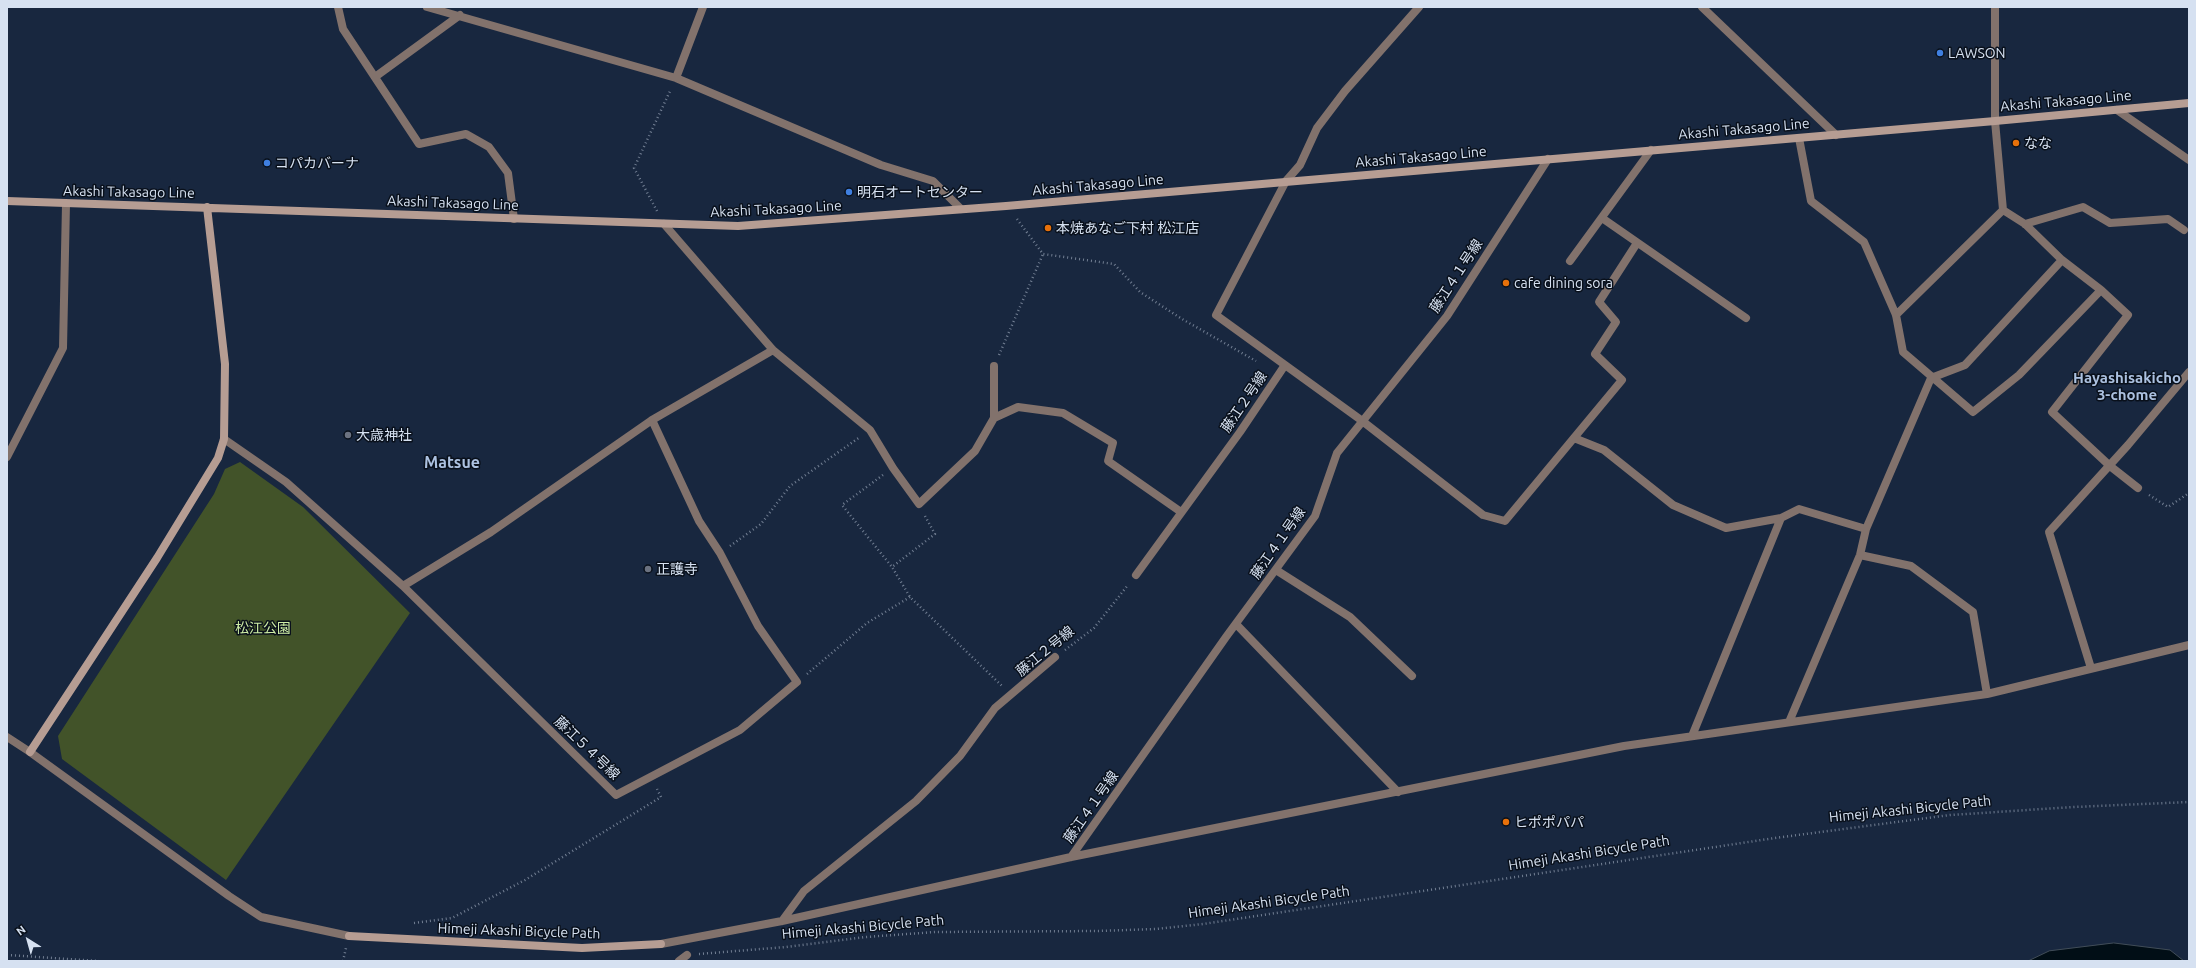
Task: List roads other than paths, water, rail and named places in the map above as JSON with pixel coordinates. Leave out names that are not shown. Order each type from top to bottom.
[{"type":"main road","name":"Akashi Takasago Line","points":[[7,201],[738,226],[961,210],[1836,135],[2189,103]]},
{"type":"main road","points":[[30,752],[161,552],[218,458],[224,439],[225,364],[207,207]]},
{"type":"main road","name":"Himeji Akashi Bicycle Path","points":[[349,936],[582,948],[660,944]]},
{"type":"street","points":[[338,7],[343,29],[419,144],[466,134],[489,147],[508,173],[514,219]]},
{"type":"street","points":[[427,7],[460,15],[676,78],[881,166],[933,182],[961,210]]},
{"type":"street","points":[[676,78],[703,7]]},
{"type":"street","points":[[1419,7],[1345,91],[1317,128],[1300,165],[1286,181],[1216,315],[1361,420],[1484,515],[1505,521],[1622,380],[1595,354],[1616,322],[1599,302],[1637,243]]},
{"type":"street","points":[[1702,7],[1836,135]]},
{"type":"street","points":[[1995,7],[1995,121],[2003,210]]},
{"type":"street","points":[[375,77],[460,15]]},
{"type":"street","points":[[2116,110],[2189,160]]},
{"type":"street","points":[[1799,138],[1811,202],[1864,242],[1896,316],[1903,352],[1931,378],[1973,412],[2019,374],[2101,290]]},
{"type":"street","points":[[1570,261],[1651,150]]},
{"type":"street","name":"藤江４１号線","points":[[1071,857],[1236,624],[1315,516],[1337,453],[1361,420],[1447,316],[1548,159]]},
{"type":"street","points":[[7,457],[63,348],[66,204]]},
{"type":"street","points":[[2025,224],[2083,207],[2110,223],[2168,219],[2187,230]]},
{"type":"street","points":[[2003,210],[2025,224],[2062,260],[2101,290],[2128,315],[2052,412],[2110,466],[2138,488]]},
{"type":"street","points":[[1896,316],[2003,210]]},
{"type":"street","points":[[1602,218],[1746,318]]},
{"type":"street","points":[[664,224],[773,350],[870,430],[893,468],[919,504],[975,451],[994,418],[994,366]]},
{"type":"street","points":[[1789,722],[1860,555],[1866,529],[1931,378],[1965,365],[2062,260]]},
{"type":"street","points":[[224,439],[286,482],[403,586],[491,532],[652,420],[773,350]]},
{"type":"street","name":"藤江２号線","points":[[1136,575],[1240,432],[1285,365]]},
{"type":"street","points":[[2091,668],[2049,532],[2110,466],[2189,372]]},
{"type":"street","points":[[994,418],[1018,407],[1063,413],[1113,443],[1108,461],[1181,512]]},
{"type":"street","name":"藤江５４号線","points":[[403,586],[616,795],[740,730],[797,682],[758,626],[720,553],[699,521],[652,420]]},
{"type":"street","points":[[1574,438],[1604,450],[1673,505],[1726,528],[1782,518],[1799,509],[1866,529]]},
{"type":"street","points":[[1692,736],[1782,518]]},
{"type":"street","points":[[1860,555],[1911,566],[1973,612],[1987,694]]},
{"type":"street","points":[[1276,570],[1350,617],[1412,676]]},
{"type":"street","points":[[1236,624],[1398,792]]},
{"type":"street","points":[[660,944],[782,921],[1071,857],[1624,746],[1987,694],[2189,645]]},
{"type":"street","name":"藤江２号線","points":[[782,921],[804,891],[916,801],[960,756],[995,708],[1055,657]]},
{"type":"street","points":[[7,737],[229,896],[261,917],[349,936]]},
{"type":"street","points":[[679,961],[687,955]]},
{"type":"place","name":"LAWSON","points":[[1940,53]]},
{"type":"place","name":"なな","points":[[2016,143]]},
{"type":"place","name":"コパカバーナ","points":[[267,163]]},
{"type":"place","name":"明石オートセンター","points":[[849,192]]},
{"type":"place","name":"本焼あなご下村 松江店","points":[[1048,228]]},
{"type":"place","name":"cafe dining sora","points":[[1506,283]]},
{"type":"place","name":"大歳神社","points":[[348,435]]},
{"type":"place","name":"正護寺","points":[[648,569]]},
{"type":"place","name":"ヒポポパパ","points":[[1506,822]]},
{"type":"district","name":"Hayashisakicho 3-chome","points":[[2127,386]]},
{"type":"district","name":"Matsue","points":[[452,463]]},
{"type":"park label","name":"松江公園","points":[[263,628]]}]
